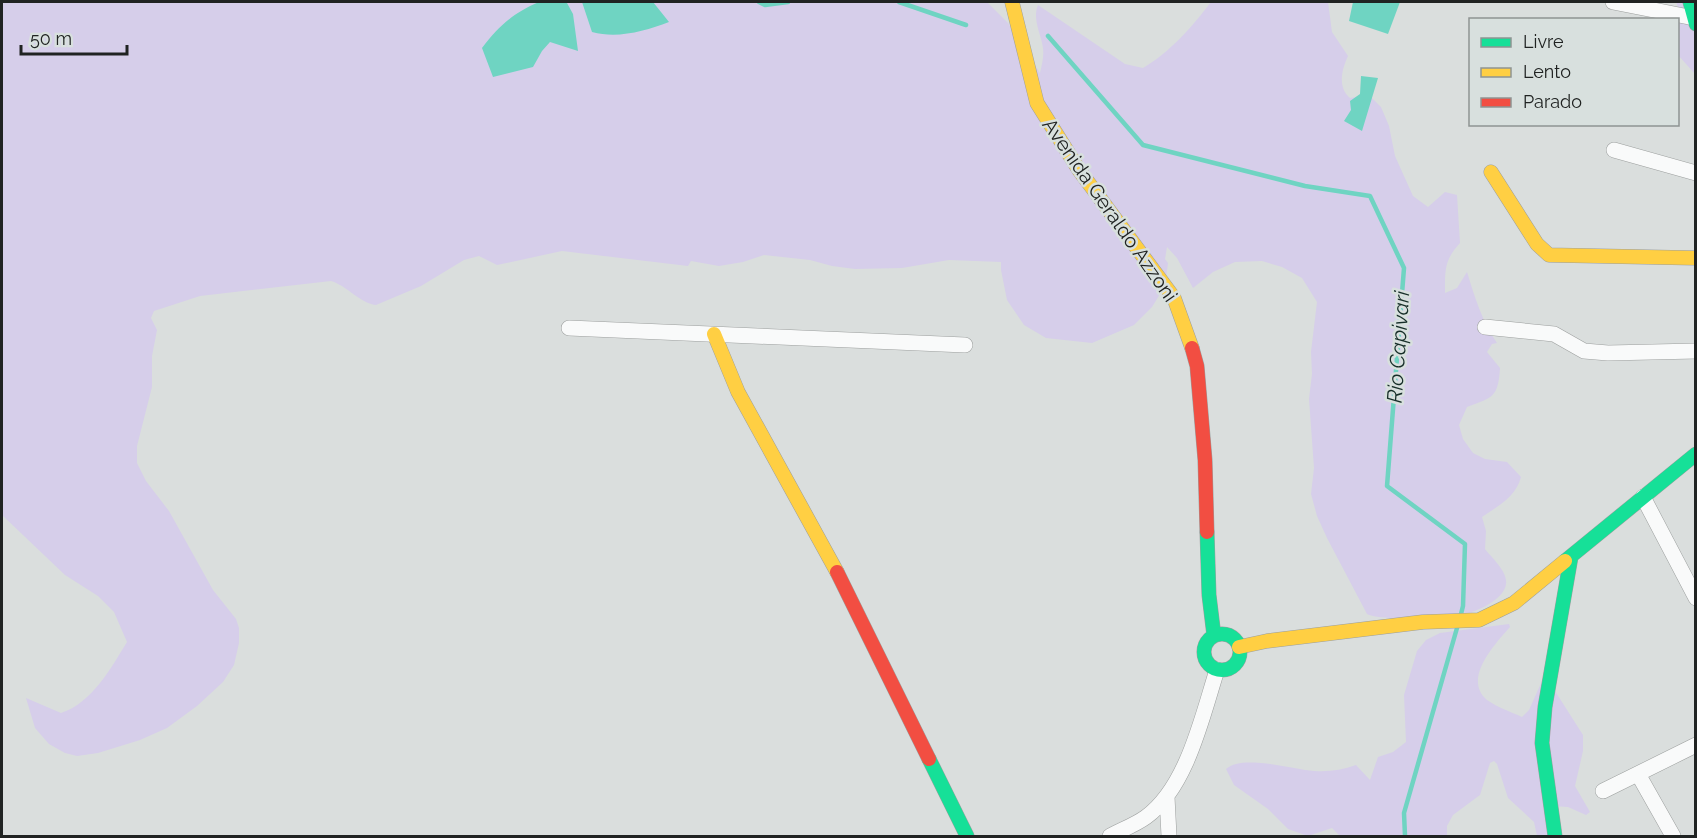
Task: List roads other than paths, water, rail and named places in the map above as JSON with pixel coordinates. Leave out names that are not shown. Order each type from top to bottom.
[{"type":"street","name":"Avenida Geraldo Azzoni","points":[[1012,2],[1037,103],[1079,170],[1173,298],[1188,332],[1198,377],[1205,460],[1209,595],[1214,636]]},
{"type":"street","points":[[1613,2],[1695,21],[1690,2]]},
{"type":"street","points":[[1614,150],[1695,173]]},
{"type":"street","points":[[1491,172],[1537,244],[1549,255],[1695,258]]},
{"type":"street","points":[[1485,327],[1554,334],[1584,351],[1608,353],[1695,351]]},
{"type":"street","points":[[569,328],[965,345]]},
{"type":"street","points":[[714,334],[738,392],[825,547],[967,837]]},
{"type":"street","points":[[1239,647],[1267,641],[1423,622],[1479,620],[1514,603],[1695,454]]},
{"type":"street","points":[[1643,497],[1695,598]]},
{"type":"street","points":[[1555,837],[1542,743],[1546,697],[1571,557]]},
{"type":"street","points":[[1220,634],[1232,637],[1239,647],[1239,660],[1235,665],[1224,670],[1217,670],[1207,663],[1204,657],[1205,645],[1214,636],[1220,634]]},
{"type":"street","points":[[1110,837],[1146,817],[1167,798],[1180,777],[1217,670]]},
{"type":"street","points":[[1603,791],[1695,745]]},
{"type":"street","points":[[1638,774],[1673,837]]},
{"type":"street","points":[[1167,798],[1169,837]]},
{"type":"waterway","name":"Rio Capivari","points":[[759,2],[765,5],[788,2]]},
{"type":"waterway","name":"Rio Capivari","points":[[899,2],[966,25]]},
{"type":"waterway","name":"Rio Capivari","points":[[1048,36],[1143,145],[1305,186],[1370,196],[1404,268],[1387,486],[1465,544],[1461,614]]},
{"type":"waterway","name":"Rio Capivari","points":[[1405,836],[1404,813],[1457,628]]}]
